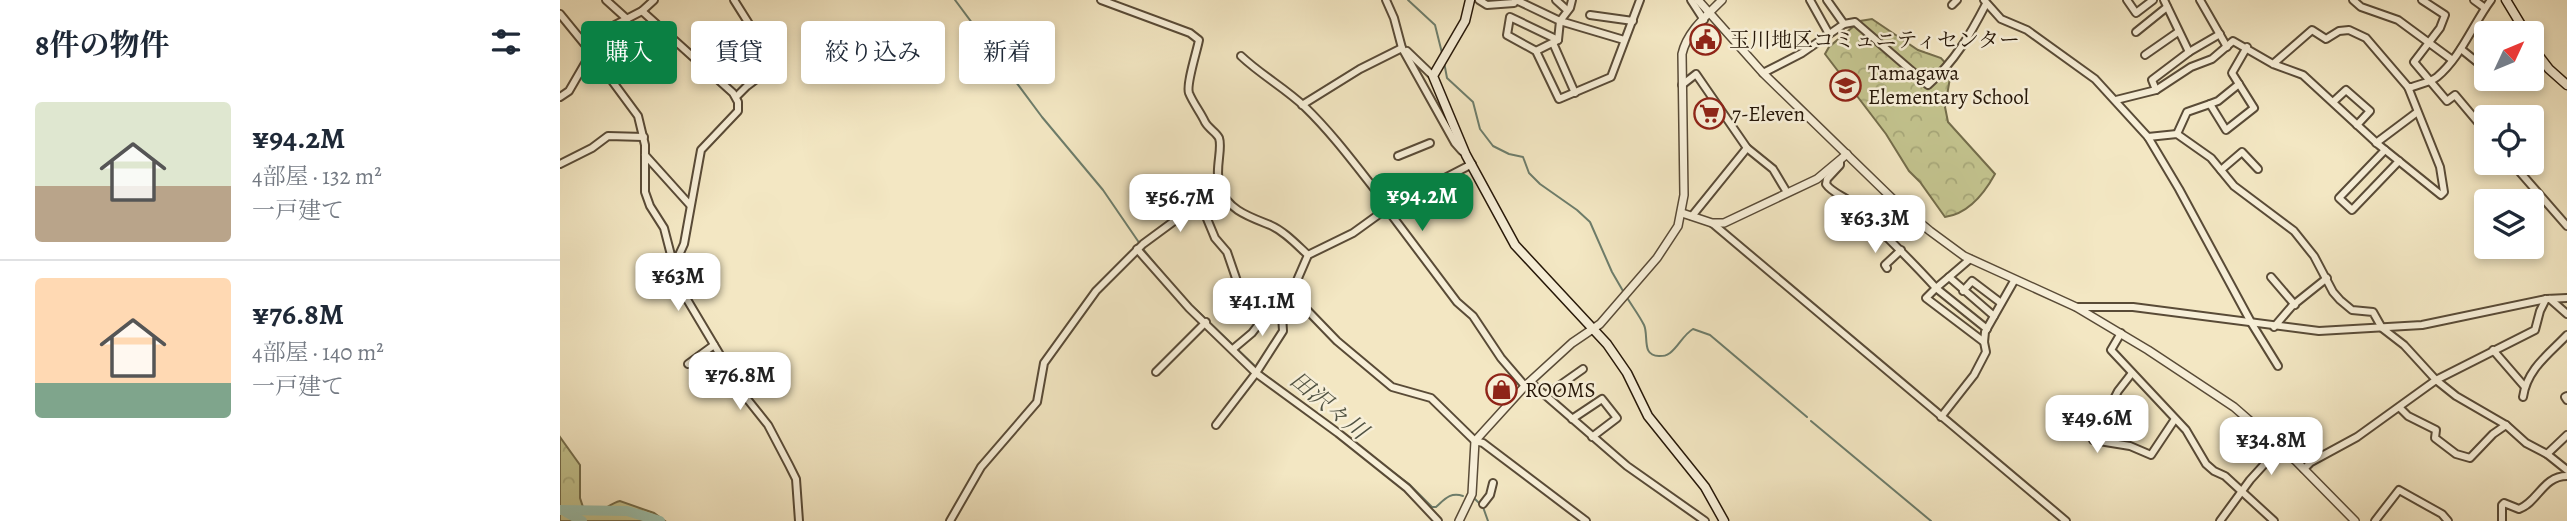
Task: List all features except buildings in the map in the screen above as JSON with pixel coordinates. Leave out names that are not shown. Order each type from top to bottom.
[{"type":"main road","points":[[1470,0],[1465,21],[1433,76],[1466,155],[1515,245],[1595,329],[1627,373],[1648,416],[1705,487],[1722,520]]},
{"type":"main road","points":[[2506,0],[2519,21]]},
{"type":"main road","points":[[2544,63],[2567,85]]},
{"type":"street","points":[[606,0],[627,19]]},
{"type":"street","points":[[625,21],[654,0]]},
{"type":"street","points":[[734,0],[775,65],[736,97]]},
{"type":"street","points":[[1101,0],[1190,33],[1199,40],[1189,93],[1208,126],[1218,135],[1220,143],[1216,167],[1220,187],[1231,205],[1242,214],[1270,225],[1308,255]]},
{"type":"street","points":[[1386,0],[1402,48],[1455,143],[1466,155]]},
{"type":"street","points":[[1479,0],[1487,5],[1514,3],[1516,0],[1560,21],[1624,40]]},
{"type":"street","points":[[1556,0],[1567,10]]},
{"type":"street","points":[[1572,0],[1560,21],[1556,41],[1575,93]]},
{"type":"street","points":[[1556,41],[1510,17],[1507,35],[1536,51],[1559,99],[1611,77],[1640,0]]},
{"type":"street","points":[[1691,0],[1900,206],[1930,231],[1970,259],[2076,307],[2121,333],[2234,407],[2304,469],[2355,521]]},
{"type":"street","points":[[1698,0],[1706,17]]},
{"type":"street","points":[[1460,521],[1472,494],[1475,440],[1527,384],[1572,343],[1595,329],[1670,241],[1678,226],[1684,187],[1682,85],[1685,42],[1722,0]]},
{"type":"street","points":[[1810,0],[1829,34]]},
{"type":"street","points":[[1827,0],[1843,24]]},
{"type":"street","points":[[2127,0],[2136,13],[2153,0]]},
{"type":"street","points":[[2164,0],[2189,51]]},
{"type":"street","points":[[2200,0],[2227,47]]},
{"type":"street","points":[[2353,0],[2361,7],[2398,20],[2451,59]]},
{"type":"street","points":[[2422,0],[2445,15],[2440,28],[2414,62],[2447,101],[2455,94],[2474,117]]},
{"type":"street","points":[[2474,0],[2485,8]]},
{"type":"street","points":[[2408,87],[2437,78],[2461,49],[2491,0]]},
{"type":"street","points":[[1763,73],[1802,53],[1843,24],[1855,22],[1928,85],[1961,51],[1985,2],[2001,19],[2027,30],[2071,60],[2116,100],[2148,137],[2278,366]]},
{"type":"street","points":[[2136,32],[2167,7]]},
{"type":"street","points":[[642,11],[695,60],[715,74],[736,97],[738,111],[701,150],[684,244],[673,267]]},
{"type":"street","points":[[560,14],[581,40]]},
{"type":"street","points":[[1590,15],[1633,21]]},
{"type":"street","points":[[2116,100],[2156,90],[2191,67],[2212,59],[2233,41],[2273,64],[2303,75],[2376,143],[2441,195],[2444,192],[2440,167],[2416,113],[2408,87],[2366,38],[2349,30],[2339,31],[2326,40],[2312,30],[2273,64]]},
{"type":"street","points":[[2145,55],[2178,32]]},
{"type":"street","points":[[2156,90],[2152,80],[2189,51],[2220,34]]},
{"type":"street","points":[[1536,51],[1556,41]]},
{"type":"street","points":[[2210,104],[2226,130],[2254,108],[2232,73],[2247,47]]},
{"type":"street","points":[[1402,48],[1433,76]]},
{"type":"street","points":[[1302,105],[1360,69],[1402,48]]},
{"type":"street","points":[[2461,49],[2474,60]]},
{"type":"street","points":[[1241,56],[1302,105],[1389,207],[1390,213],[1457,302],[1473,316],[1501,358],[1527,384],[1546,395],[1627,466],[1705,521]]},
{"type":"street","points":[[560,97],[569,91],[581,66]]},
{"type":"street","points":[[1682,85],[1696,74],[1747,148],[1773,169],[1785,189]]},
{"type":"street","points":[[614,84],[638,116],[644,137],[645,192],[650,206],[664,228],[673,267],[686,300],[744,395],[768,425],[789,465],[796,480],[799,521]]},
{"type":"street","points":[[2177,134],[2187,112],[2218,101],[2239,84]]},
{"type":"street","points":[[2333,102],[2346,90],[2370,111],[2357,125]]},
{"type":"street","points":[[2376,143],[2416,113]]},
{"type":"street","points":[[2148,137],[2177,134],[2211,158],[2234,186],[2294,231],[2314,256],[2340,300],[2352,310],[2373,312],[2382,328],[2404,345],[2436,380],[2473,408],[2506,425],[2526,443],[2547,454],[2567,470]]},
{"type":"street","points":[[560,164],[592,148],[608,136],[644,137]]},
{"type":"street","points":[[1398,156],[1430,142]]},
{"type":"street","points":[[1692,216],[1747,148]]},
{"type":"street","points":[[2385,150],[2339,198],[2352,210],[2399,162]]},
{"type":"street","points":[[2221,170],[2242,152],[2258,169]]},
{"type":"street","points":[[1682,213],[1712,223],[1724,223],[1817,179],[1847,154]]},
{"type":"street","points":[[645,155],[690,205]]},
{"type":"street","points":[[1840,161],[1840,165],[1827,179],[1828,188],[1847,198],[1936,288],[1987,329]]},
{"type":"street","points":[[1216,425],[1283,331],[1282,315],[1308,255],[1353,233],[1389,207],[1472,164]]},
{"type":"street","points":[[2522,175],[2567,226]]},
{"type":"street","points":[[950,521],[981,467],[1037,402],[1044,363],[1096,291],[1140,247],[1200,202],[1215,238],[1227,252],[1238,284],[1269,312],[1282,315]]},
{"type":"street","points":[[1712,223],[2066,521]]},
{"type":"street","points":[[1140,247],[1189,308],[1257,370],[1407,488],[1438,521]]},
{"type":"street","points":[[1887,268],[1885,265],[1901,250]]},
{"type":"street","points":[[1970,259],[1926,298],[1984,342]]},
{"type":"street","points":[[1949,277],[1994,316]]},
{"type":"street","points":[[2270,277],[2295,305]]},
{"type":"street","points":[[2274,327],[2327,278]]},
{"type":"street","points":[[1963,291],[1972,281],[2001,303]]},
{"type":"street","points":[[1941,417],[1974,375],[1986,352],[1984,342],[1987,329],[2014,281]]},
{"type":"street","points":[[1289,298],[1308,311],[1337,341],[1391,387],[1431,398],[1475,440],[1483,443],[1586,521]]},
{"type":"street","points":[[1961,308],[1971,298]]},
{"type":"street","points":[[2076,307],[2133,307],[2319,331],[2444,321],[2548,299],[2567,298]]},
{"type":"street","points":[[2548,299],[2567,314]]},
{"type":"street","points":[[2304,469],[2311,461],[2337,450],[2400,408],[2436,380],[2535,330],[2540,311],[2548,299]]},
{"type":"street","points":[[1235,348],[1269,312]]},
{"type":"street","points":[[1156,372],[1206,322]]},
{"type":"street","points":[[2121,333],[2111,350],[2186,430],[2206,464],[2225,476],[2274,521]]},
{"type":"street","points":[[2523,397],[2530,375],[2567,335]]},
{"type":"street","points":[[688,364],[713,345]]},
{"type":"street","points":[[2493,350],[2525,387]]},
{"type":"street","points":[[1546,395],[1583,369]]},
{"type":"street","points":[[2132,373],[2113,401],[2093,440],[2130,446],[2151,455],[2175,419]]},
{"type":"street","points":[[1572,419],[1602,399],[1616,418],[1592,437]]},
{"type":"street","points":[[2400,408],[2407,416],[2435,430],[2435,438],[2456,454],[2470,458],[2493,434],[2506,425]]},
{"type":"street","points":[[2547,454],[2567,435]]},
{"type":"street","points":[[2220,521],[2280,447]]},
{"type":"street","points":[[2502,521],[2504,503],[2519,509],[2526,507],[2546,483],[2560,476],[2567,476]]},
{"type":"street","points":[[1483,504],[1490,495],[1493,483]]},
{"type":"street","points":[[2375,521],[2399,490],[2442,514],[2448,521]]},
{"type":"green space","points":[[1872,19],[1918,50],[1941,58],[1948,66],[1950,78],[1945,107],[1948,122],[1995,174],[1980,196],[1961,212],[1945,217],[1825,54],[1829,47],[1860,21]]},
{"type":"green space","points":[[560,437],[580,465],[580,498],[585,513],[595,513],[620,501],[654,513],[665,521],[560,521]]},
{"type":"waterway","name":"田沢々川","points":[[955,0],[1042,117],[1103,190],[1140,244]]},
{"type":"waterway","points":[[1408,0],[1435,25],[1442,53]]},
{"type":"waterway","points":[[1444,62],[1447,78],[1473,102],[1480,129],[1493,146],[1523,157],[1529,173],[1540,184],[1590,222],[1623,291]]},
{"type":"waterway","name":"田沢々川","points":[[1143,249],[1170,282]]},
{"type":"waterway","points":[[1626,296],[1644,325],[1650,353],[1667,355],[1693,329],[1710,335],[1807,417]]},
{"type":"waterway","name":"田沢々川","points":[[1183,297],[1257,368]]},
{"type":"waterway","name":"田沢々川","points":[[1261,372],[1293,396]]},
{"type":"waterway","points":[[1811,421],[1931,521]]},
{"type":"waterway","name":"田沢々川","points":[[1378,461],[1409,484],[1432,507],[1451,496],[1463,496]]},
{"type":"waterway","name":"田沢々川","points":[[1475,499],[1483,507],[1488,521]]},
{"type":"waterway","points":[[560,510],[627,511],[660,521]]},
{"type":"waterway","points":[[566,512],[582,521]]},
{"type":"place","name":"玉川地区コミュニティセンター","points":[[1706,40]]},
{"type":"place","name":"Tamagawa Elementary School","points":[[1845,85]]},
{"type":"place","name":"7-Eleven","points":[[1709,114]]},
{"type":"place","name":"ROOMS","points":[[1502,390]]}]
